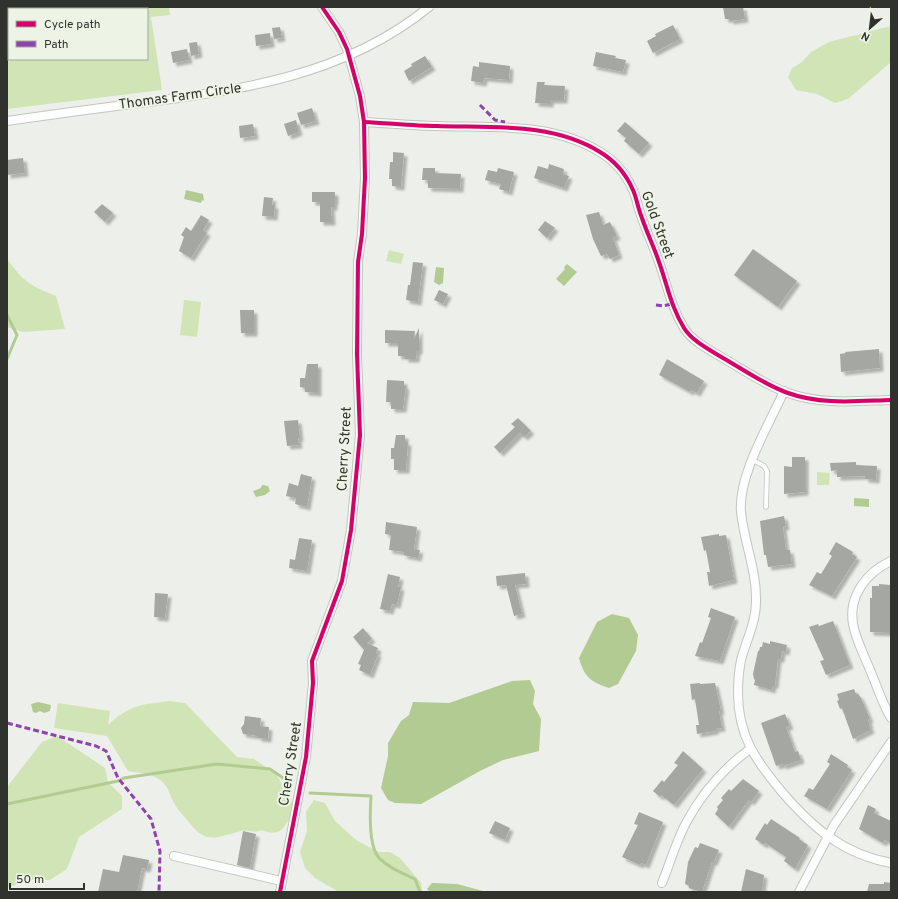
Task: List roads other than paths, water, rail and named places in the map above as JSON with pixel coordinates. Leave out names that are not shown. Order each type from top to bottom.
[{"type":"street","name":"Cherry Street","points":[[280,892],[307,751],[313,683],[312,661],[339,592],[351,530],[360,435],[357,354],[358,262],[362,234],[365,178],[364,122],[360,96],[349,54],[339,32],[322,7]]},
{"type":"street","name":"Thomas Farm Circle","points":[[7,121],[243,88],[309,71],[376,44],[429,7]]},
{"type":"street","name":"Gold Street","points":[[364,122],[435,126],[524,128],[570,138],[586,144],[602,153],[621,169],[633,190],[640,215],[660,262],[670,298],[685,329],[712,351],[765,382],[784,391],[821,400],[891,400]]},
{"type":"street","points":[[784,391],[743,483],[740,504],[756,587],[756,606],[741,660],[738,693],[740,714],[750,749],[762,769],[797,808],[828,837],[854,852],[891,863]]},
{"type":"street","points":[[891,561],[872,572],[864,581],[854,600],[852,612],[853,623],[861,647],[891,718]]},
{"type":"street","points":[[799,892],[828,837],[891,742]]},
{"type":"street","points":[[662,884],[679,837],[693,811],[728,767],[750,749]]},
{"type":"street","points":[[174,856],[281,881]]},
{"type":"lane","points":[[752,460],[764,466],[768,471],[766,507]]},
{"type":"waterway","points":[[7,315],[17,335],[7,359]]},
{"type":"waterway","points":[[7,804],[118,781],[124,778],[217,764],[270,769],[289,782]]},
{"type":"waterway","points":[[310,793],[371,796],[370,828],[375,853],[387,865],[415,879],[420,892]]}]
